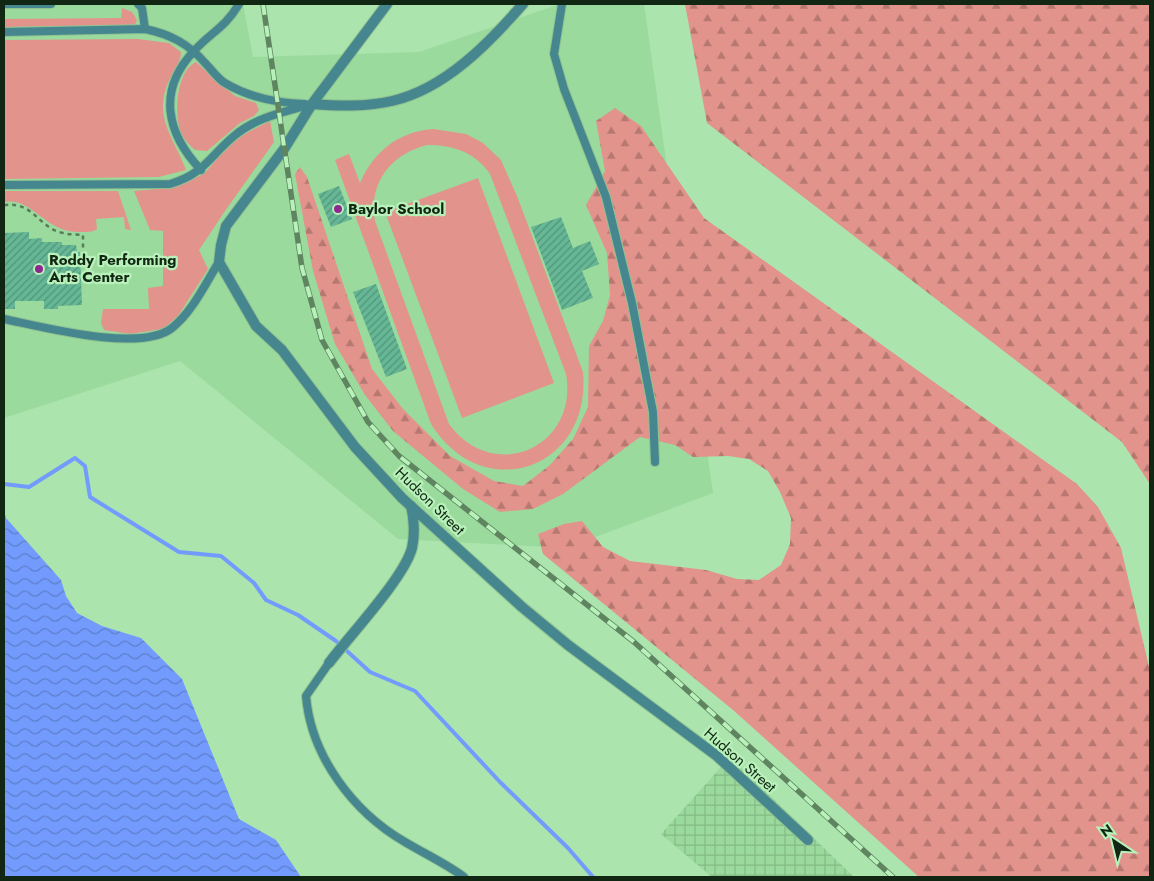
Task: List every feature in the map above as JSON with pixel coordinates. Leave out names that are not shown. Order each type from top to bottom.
[{"type":"street","points":[[219,262],[226,226],[284,149],[312,104],[387,4]]},
{"type":"street","points":[[312,104],[341,106],[374,104],[394,100],[421,90],[457,68],[507,22],[523,4]]},
{"type":"street","name":"Hudson Street","points":[[219,262],[256,326],[282,350],[355,447],[411,505],[522,607],[568,645],[717,756],[808,840]]},
{"type":"street","points":[[330,663],[398,574],[412,548],[414,518],[411,505]]},
{"type":"lane","points":[[4,4],[52,4]]},
{"type":"lane","points":[[138,4],[144,13],[144,29]]},
{"type":"lane","points":[[201,170],[186,153],[176,137],[170,95],[174,81],[194,50],[220,30],[239,4]]},
{"type":"lane","points":[[562,4],[554,54],[564,89],[606,197],[632,303],[653,412],[655,462]]},
{"type":"lane","points":[[4,32],[144,29],[166,33],[194,50],[223,82],[258,98],[277,103],[312,104]]},
{"type":"lane","points":[[4,185],[170,184],[185,179],[201,170],[235,135],[264,117],[312,104]]},
{"type":"lane","points":[[4,319],[127,339],[158,336],[172,328],[195,301],[219,262]]},
{"type":"lane","points":[[330,663],[306,696],[307,712],[313,734],[342,788],[362,811],[404,842],[442,861],[464,877]]},
{"type":"path","points":[[4,204],[26,207],[49,226],[62,233],[83,234],[83,256],[80,256]]},
{"type":"shaded area","name":"Baylor School","points":[[4,4],[243,4],[253,57],[419,52],[560,4],[644,4],[713,493],[566,548],[398,539],[180,361],[4,418]]},
{"type":"shaded area","points":[[730,757],[854,877],[712,877],[661,834]]},
{"type":"green space","points":[[685,4],[1150,4],[1150,484],[1122,442],[707,123]]},
{"type":"green space","points":[[122,8],[132,12],[137,20],[135,25],[4,27],[4,19],[121,18]]},
{"type":"green space","points":[[138,39],[169,43],[181,52],[181,57],[166,88],[163,110],[168,130],[186,170],[159,177],[4,179],[4,40]]},
{"type":"green space","points":[[196,62],[235,96],[256,103],[259,110],[254,116],[240,123],[207,151],[195,150],[186,141],[179,127],[177,106],[180,84],[189,67]]},
{"type":"green space","points":[[615,108],[641,126],[704,218],[1077,484],[1098,507],[1121,548],[1150,671],[1150,877],[919,877],[733,710],[543,554],[538,534],[564,524],[582,521],[603,547],[630,561],[706,570],[737,579],[759,580],[781,565],[790,544],[791,518],[780,492],[768,471],[749,459],[728,456],[693,457],[675,445],[640,437],[563,494],[533,509],[500,512],[463,489],[393,431],[365,395],[335,344],[313,271],[295,174],[300,167],[307,177],[372,369],[403,409],[450,456],[494,481],[523,486],[550,465],[573,439],[588,407],[589,346],[603,321],[610,295],[607,253],[586,205],[605,171],[596,121]]},
{"type":"green space","points":[[270,121],[274,142],[199,250],[208,269],[178,316],[163,329],[130,334],[104,330],[101,323],[103,309],[149,309],[148,288],[163,286],[163,231],[150,230],[134,191],[169,187],[185,183],[201,175],[208,170],[221,152],[229,145],[246,133]]},
{"type":"green space","points":[[433,129],[466,134],[483,143],[501,160],[517,196],[583,372],[581,405],[570,433],[553,453],[530,466],[504,470],[478,465],[453,450],[431,424],[335,160],[349,154],[360,183],[372,161],[389,145],[409,134]],"holes":[[[427,145],[437,145],[463,151],[477,160],[490,174],[566,374],[567,400],[560,421],[547,438],[529,449],[509,454],[488,452],[467,442],[449,424],[375,221],[375,194],[385,172],[403,155],[414,149]]]},
{"type":"green space","points":[[478,178],[554,383],[462,418],[385,212]]},
{"type":"green space","points":[[4,191],[118,191],[131,230],[125,229],[124,217],[96,219],[97,229],[92,231],[69,231],[49,222],[24,205],[4,202]]},
{"type":"water","points":[[4,511],[6,518],[61,580],[66,596],[77,613],[102,626],[141,638],[182,679],[239,819],[276,840],[301,877],[4,877]]},
{"type":"building","points":[[339,186],[352,219],[331,227],[318,194]]},
{"type":"building","points":[[561,217],[573,248],[590,241],[599,264],[582,271],[593,298],[562,310],[531,227]]},
{"type":"building","name":"Roddy Performing Arts Center","points":[[29,232],[29,239],[42,238],[42,242],[62,242],[62,245],[76,245],[77,252],[80,252],[82,305],[58,306],[58,309],[44,309],[44,301],[15,301],[15,309],[4,309],[4,233]]},
{"type":"building","points":[[376,284],[407,369],[386,377],[353,292]]},
{"type":"waterway","points":[[4,484],[29,487],[75,458],[85,466],[90,497],[179,552],[221,556],[254,583],[266,600],[298,615],[336,641],[370,672],[415,691],[500,782],[568,848],[593,877]]},
{"type":"railway","points":[[263,4],[302,268],[322,340],[368,422],[399,456],[634,642],[893,877]]},
{"type":"place","name":"Baylor School","points":[[338,209]]},
{"type":"place","name":"Roddy Performing Arts Center","points":[[39,269]]}]
